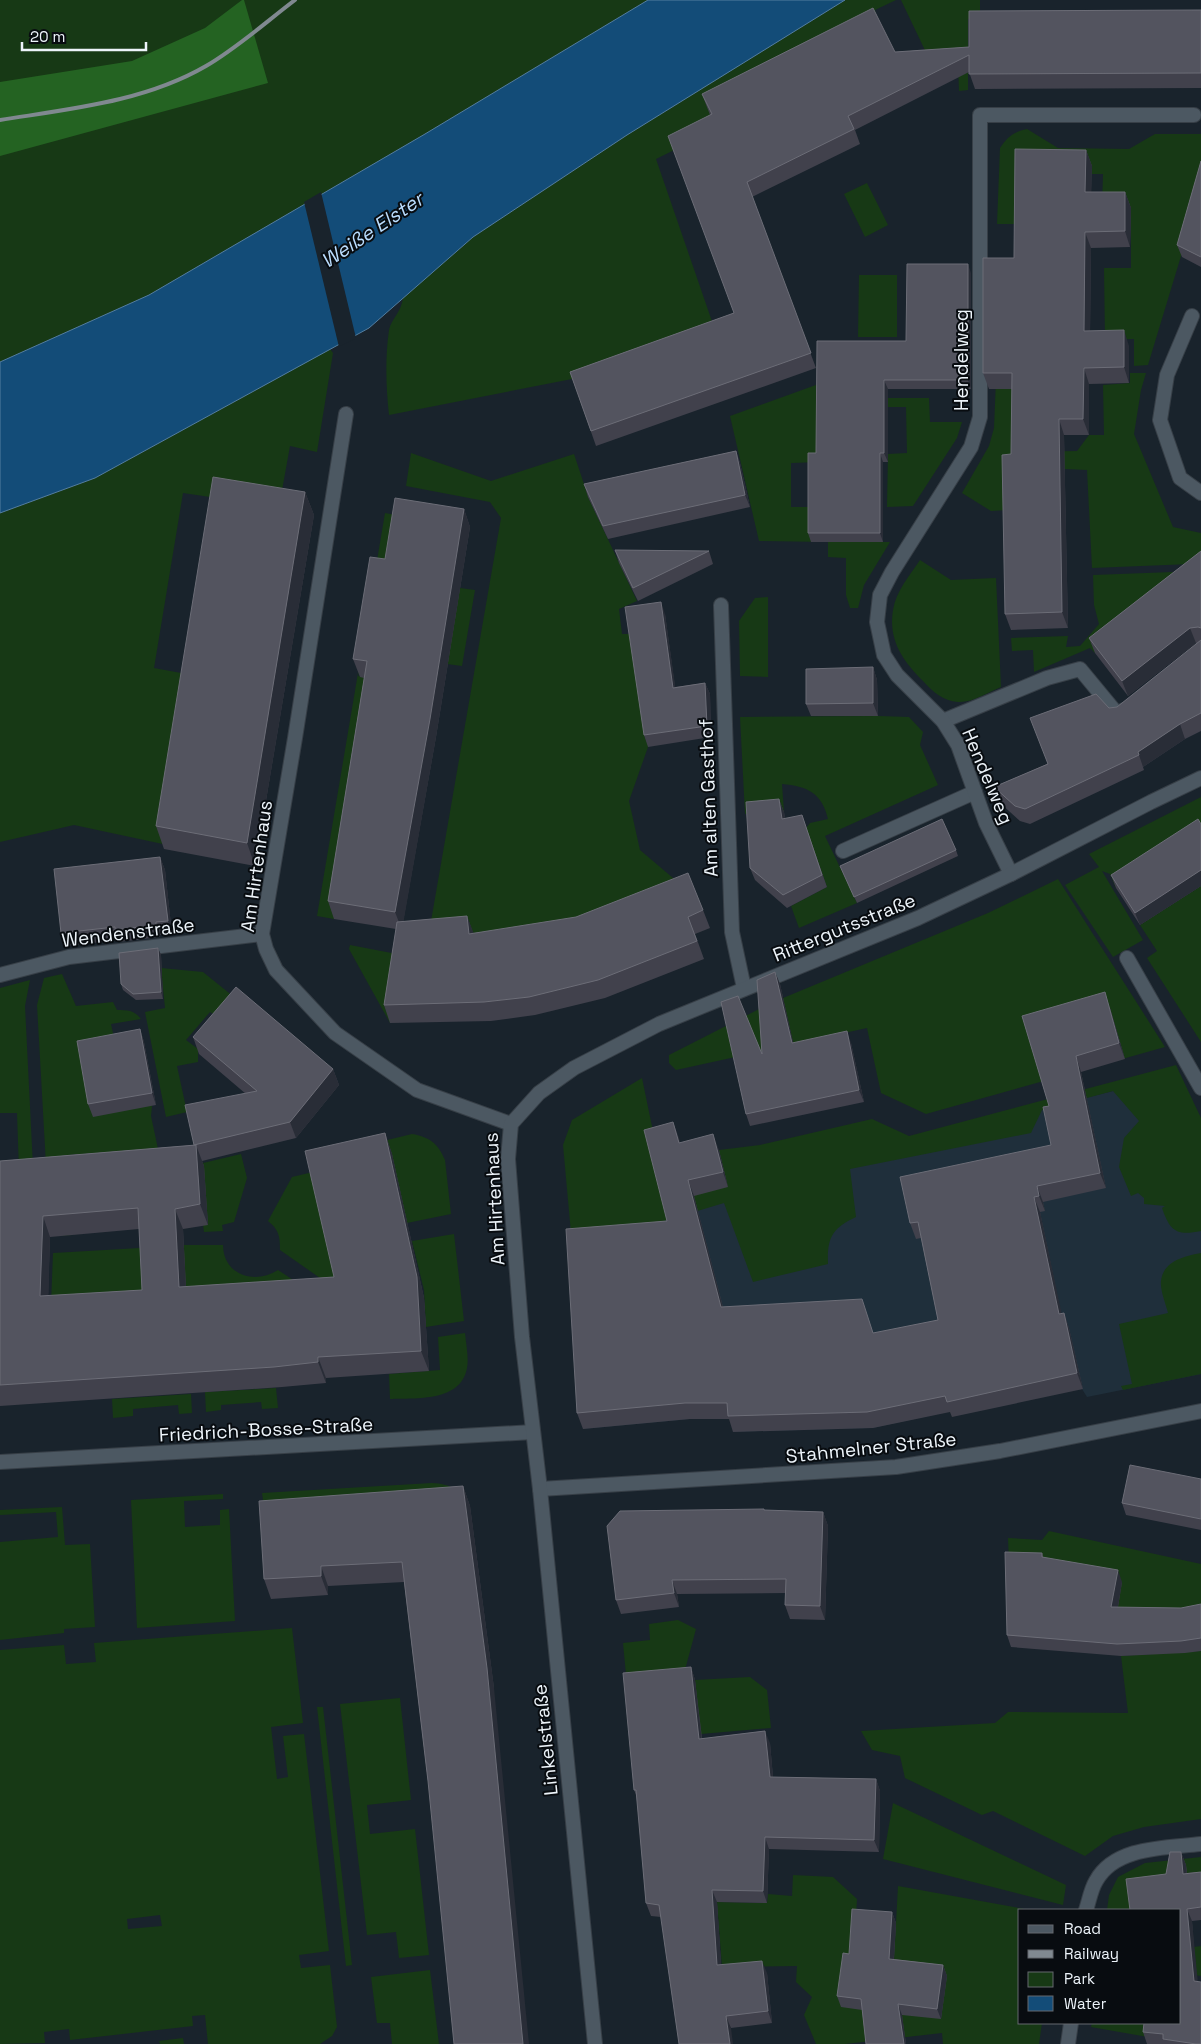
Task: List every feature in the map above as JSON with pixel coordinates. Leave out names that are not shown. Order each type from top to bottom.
[{"type":"street","name":"Hendelweg","points":[[1011,874],[986,823],[958,745],[943,721],[897,675],[884,655],[877,622],[880,595],[884,587],[970,447],[980,417],[980,115],[1194,115]]},
{"type":"street","points":[[1192,316],[1167,375],[1160,420],[1180,478],[1201,493]]},
{"type":"street","name":"Am Hirtenhaus","points":[[346,414],[297,728],[262,934],[266,949],[276,970],[335,1033],[417,1090],[511,1124],[508,1159],[522,1337],[533,1432]]},
{"type":"street","name":"Am alten Gasthof","points":[[720,605],[732,932],[744,988]]},
{"type":"street","points":[[943,721],[1046,678],[1080,669],[1118,715],[1133,703]]},
{"type":"street","name":"Rittergutsstraße","points":[[511,1124],[539,1093],[574,1068],[659,1024],[918,918],[1011,874],[1201,778]]},
{"type":"street","points":[[843,851],[974,792]]},
{"type":"street","name":"Wendenstraße","points":[[0,975],[69,957],[262,934]]},
{"type":"street","points":[[1127,958],[1201,1088]]},
{"type":"street","name":"Stahmelner Straße","points":[[540,1489],[896,1467],[1000,1452],[1201,1411]]},
{"type":"street","name":"Friedrich-Bosse-Straße","points":[[0,1462],[533,1432]]},
{"type":"street","name":"Linkelstraße","points":[[533,1432],[595,2044]]},
{"type":"street","points":[[1086,1909],[1095,1881],[1104,1869],[1122,1856],[1201,1844]]},
{"type":"street","points":[[1068,2044],[1071,2024]]},
{"type":"shaded area","points":[[1113,1091],[1201,1118],[1201,1374],[1087,1397],[1082,1389],[951,1411],[873,1428],[733,1432],[733,1418],[690,1419],[583,1429],[570,1226]]},
{"type":"green space","points":[[0,0],[648,0],[425,134],[149,295],[0,362]]},
{"type":"green space","points":[[244,0],[268,83],[0,156],[0,82],[132,61],[205,28]]},
{"type":"green space","points":[[845,0],[896,0],[875,10],[878,23],[717,129],[656,159],[716,333],[572,379],[389,415],[386,372],[389,330],[403,298],[473,237],[627,135]]},
{"type":"green space","points":[[901,0],[980,0],[980,18],[968,19],[968,90],[959,91],[958,63],[932,65]]},
{"type":"green space","points":[[1027,129],[1058,148],[1129,149],[1155,134],[1201,134],[1201,190],[1148,365],[1134,366],[1134,339],[1105,340],[1104,268],[1131,268],[1131,208],[1102,208],[1103,174],[1091,174],[1091,166],[1019,224],[997,224],[1000,148],[1011,136]]},
{"type":"green space","points":[[867,183],[888,225],[865,237],[844,194]]},
{"type":"green space","points":[[859,275],[897,275],[897,337],[858,337]]},
{"type":"green space","points":[[330,349],[333,353],[317,452],[290,446],[279,507],[183,493],[154,668],[192,675],[172,846],[74,825],[0,842],[0,513],[95,478]]},
{"type":"green space","points":[[849,373],[851,386],[820,462],[791,463],[791,507],[811,507],[830,542],[890,542],[864,585],[858,608],[850,608],[846,595],[846,558],[828,557],[828,542],[759,541],[730,416]]},
{"type":"green space","points":[[1130,373],[1146,373],[1141,390],[1134,434],[1173,527],[1201,533],[1201,578],[1191,564],[1092,568],[1087,470],[1065,469],[1008,510],[991,511],[962,493],[989,446],[994,428],[996,380],[1018,380],[1018,452],[1077,451],[1089,435],[1104,435],[1103,385],[1130,383]]},
{"type":"green space","points":[[853,398],[929,398],[930,422],[962,422],[957,438],[913,506],[887,507],[888,454],[907,453],[906,407],[853,407]]},
{"type":"green space","points":[[411,453],[491,481],[574,454],[589,499],[637,601],[619,609],[622,634],[631,634],[648,747],[629,801],[640,850],[673,878],[695,891],[487,950],[430,927],[501,518],[490,502],[406,486]]},
{"type":"green space","points":[[385,513],[401,516],[362,652],[358,676],[373,679],[334,919],[317,916]]},
{"type":"green space","points":[[920,560],[951,580],[996,578],[1001,687],[969,701],[958,702],[948,700],[931,689],[903,658],[893,631],[893,610],[900,590]]},
{"type":"green space","points":[[1173,572],[1176,575],[1170,594],[1095,653],[1090,648],[1034,672],[1033,650],[1012,651],[1011,638],[1068,636],[1066,647],[1080,646],[1099,624],[1094,605],[1093,575]]},
{"type":"green space","points":[[460,588],[475,590],[462,666],[447,664]]},
{"type":"green space","points":[[768,597],[768,677],[740,676],[739,621],[755,598]]},
{"type":"green space","points":[[740,717],[909,717],[923,732],[920,745],[938,785],[825,836],[857,903],[799,928],[791,906],[827,887],[806,828],[810,823],[828,819],[822,803],[812,792],[782,784],[784,812],[745,814]]},
{"type":"green space","points":[[1201,797],[1201,833],[1116,888],[1110,874],[1102,871],[1143,940],[1113,957],[1065,885],[1099,867],[1089,854]]},
{"type":"green space","points":[[1058,879],[1165,1047],[926,1114],[881,1093],[867,1028],[676,1070],[669,1063],[669,1055],[771,1003],[988,913]]},
{"type":"green space","points":[[1201,886],[1201,1042],[1147,958],[1157,951],[1140,925]]},
{"type":"green space","points":[[350,945],[402,955],[390,1023],[349,949]]},
{"type":"green space","points":[[161,968],[203,972],[234,997],[217,1016],[210,1012],[186,1040],[198,1049],[198,1062],[177,1066],[187,1112],[166,1117],[145,1012],[165,1008]]},
{"type":"green space","points":[[62,974],[76,1006],[113,1002],[117,1010],[130,1011],[141,1019],[111,1024],[116,1047],[152,1106],[151,1116],[158,1149],[67,1155],[73,1235],[50,1236],[37,1005],[44,978]]},
{"type":"green space","points":[[30,980],[25,1006],[34,1187],[20,1199],[17,1113],[0,1113],[0,988]]},
{"type":"green space","points":[[1176,1065],[1201,1118],[1201,1231],[1185,1233],[1175,1230],[1171,1227],[1165,1216],[1162,1208],[1165,1206],[1144,1204],[1144,1198],[1138,1193],[1131,1196],[1119,1167],[1124,1138],[1139,1121],[1113,1091],[1042,1110],[1031,1133],[850,1169],[856,1217],[841,1225],[833,1235],[830,1241],[828,1264],[753,1282],[724,1203],[634,1230],[572,1244],[563,1145],[572,1120],[642,1078],[660,1165],[719,1150],[760,1145],[872,1119],[909,1136]]},
{"type":"green space","points":[[412,1134],[428,1139],[436,1145],[445,1160],[451,1214],[407,1223],[375,1143]]},
{"type":"green space","points":[[241,1154],[247,1178],[234,1222],[222,1225],[223,1231],[204,1232],[203,1225],[208,1224],[203,1163]]},
{"type":"green space","points":[[313,1172],[337,1279],[330,1285],[280,1250],[278,1234],[275,1227],[268,1221],[292,1177]]},
{"type":"green space","points":[[454,1234],[464,1321],[426,1327],[424,1290],[412,1241]]},
{"type":"green space","points":[[183,1245],[223,1245],[224,1255],[228,1264],[234,1270],[250,1277],[260,1277],[278,1270],[322,1299],[150,1310]]},
{"type":"green space","points":[[140,1248],[143,1298],[51,1304],[53,1253]]},
{"type":"green space","points":[[1201,1253],[1201,1374],[1123,1390],[1121,1386],[1132,1384],[1119,1324],[1168,1313],[1161,1289],[1163,1274],[1170,1264],[1188,1256]]},
{"type":"green space","points":[[465,1333],[468,1355],[467,1368],[463,1379],[456,1387],[436,1396],[390,1399],[389,1374],[440,1370],[438,1337]]},
{"type":"green space","points":[[276,1388],[278,1408],[262,1409],[261,1402],[221,1405],[221,1410],[206,1412],[205,1392]]},
{"type":"green space","points":[[191,1394],[192,1413],[179,1414],[178,1405],[133,1409],[133,1416],[113,1418],[112,1399]]},
{"type":"green space","points":[[432,1483],[454,1488],[463,1495],[470,1506],[266,1520],[262,1493]]},
{"type":"green space","points":[[223,1494],[223,1499],[184,1501],[185,1527],[220,1525],[220,1510],[229,1509],[235,1621],[137,1628],[131,1500]]},
{"type":"green space","points":[[62,1507],[65,1545],[90,1544],[95,1627],[64,1629],[64,1633],[0,1640],[0,1542],[58,1537],[56,1512],[0,1515],[0,1510]]},
{"type":"green space","points":[[1049,1531],[1201,1564],[1201,1617],[1116,1619],[1009,1564],[1008,1538],[1042,1540]]},
{"type":"green space","points":[[678,1620],[696,1629],[682,1681],[627,1685],[623,1643],[650,1640],[649,1624]]},
{"type":"green space","points":[[292,1628],[303,1723],[271,1727],[277,1779],[288,1777],[283,1736],[304,1734],[329,1951],[299,1955],[301,1968],[330,1965],[337,2027],[332,2036],[320,2044],[208,2044],[205,2015],[192,2016],[193,2026],[70,2040],[69,2029],[44,2032],[45,2043],[0,2044],[0,1650],[64,1645],[66,1664],[96,1662],[94,1643]],"holes":[[[160,1915],[162,1926],[128,1929],[127,1919]]]},
{"type":"green space","points":[[1201,1651],[1201,1819],[1144,1827],[1113,1836],[1085,1856],[993,1811],[982,1815],[905,1778],[900,1756],[872,1750],[861,1731],[995,1723],[1008,1712],[1128,1713],[1121,1656]]},
{"type":"green space","points":[[750,1677],[767,1690],[771,1728],[701,1734],[695,1680]]},
{"type":"green space","points":[[400,1698],[411,1800],[367,1805],[370,1834],[415,1829],[429,1955],[399,1958],[396,1932],[367,1935],[340,1704]]},
{"type":"green space","points":[[317,1707],[323,1707],[352,1965],[346,1966]]},
{"type":"green space","points":[[893,1803],[1066,1885],[1063,1905],[883,1859]]},
{"type":"green space","points":[[1201,1857],[1201,1883],[1136,1909],[1107,1909],[1109,1895],[1118,1877],[1145,1863]]},
{"type":"green space","points":[[793,1875],[833,1877],[857,1899],[853,1965],[941,2019],[946,1976],[894,1961],[898,1886],[1024,1909],[1018,1909],[1018,2024],[1042,2024],[1039,2044],[943,2044],[942,2033],[845,2044],[816,2044],[804,2015],[812,1997],[796,1982],[797,1966],[722,1967],[717,1902],[767,1903],[768,1894],[792,1896]]},
{"type":"green space","points":[[1201,1946],[1201,1976],[1181,1973],[1181,1965],[1196,1963],[1194,1947]]},
{"type":"green space","points":[[430,1970],[439,2044],[392,2044],[390,2023],[377,2023],[371,1977]]},
{"type":"green space","points":[[1092,2024],[1150,2024],[1148,2037],[1091,2027]]},
{"type":"green space","points":[[183,2038],[184,2044],[160,2044],[159,2041]]},
{"type":"water","name":"Weiße Elster","points":[[648,0],[845,0],[627,135],[473,237],[369,328],[95,478],[0,513],[0,362],[149,295],[425,134]]},
{"type":"pier","points":[[321,192],[356,338],[339,347],[304,202]]},
{"type":"building","points":[[873,8],[895,52],[969,47],[969,11],[1201,10],[1201,73],[969,74],[969,55],[848,116],[854,129],[747,182],[811,353],[591,431],[570,372],[734,313],[668,136],[712,114],[702,94]]},
{"type":"building","points":[[1015,149],[1086,150],[1085,192],[1125,192],[1125,231],[1085,232],[1084,331],[1124,330],[1124,367],[1084,368],[1083,419],[1059,419],[1062,612],[1005,614],[1002,455],[1011,454],[1012,373],[983,373],[983,258],[1014,258]]},
{"type":"building","points":[[1201,161],[1201,257],[1177,245]]},
{"type":"building","points":[[907,264],[968,264],[968,380],[884,380],[884,453],[880,453],[880,533],[808,533],[808,453],[816,453],[817,341],[906,341]]},
{"type":"building","points":[[736,451],[745,495],[603,526],[584,484]]},
{"type":"building","points":[[213,477],[305,492],[247,843],[156,826]]},
{"type":"building","points":[[395,498],[464,509],[430,719],[395,912],[328,901],[367,661],[353,659],[370,557],[385,559]]},
{"type":"building","points":[[615,550],[709,551],[633,588]]},
{"type":"building","points":[[1201,551],[1201,628],[1190,628],[1122,681],[1089,638]]},
{"type":"building","points":[[661,602],[673,688],[705,683],[707,726],[644,735],[625,607]]},
{"type":"building","points":[[1201,640],[1201,713],[1180,724],[1138,752],[1139,755],[1025,809],[1015,806],[994,787],[1048,764],[1030,718],[1096,694],[1109,708],[1117,707]]},
{"type":"building","points":[[873,667],[873,703],[806,704],[806,669]]},
{"type":"building","points":[[779,799],[782,819],[802,815],[822,875],[783,895],[750,868],[746,802]]},
{"type":"building","points":[[942,819],[956,850],[854,897],[840,866]]},
{"type":"building","points":[[1198,819],[1201,824],[1201,870],[1135,913],[1111,875]]},
{"type":"building","points":[[160,857],[168,921],[156,922],[156,925],[115,930],[115,927],[61,933],[54,869]]},
{"type":"building","points":[[688,873],[703,910],[688,917],[697,941],[598,980],[529,997],[484,1002],[384,1005],[397,922],[467,916],[469,934],[576,917]]},
{"type":"building","points":[[158,948],[161,992],[133,994],[121,984],[119,953]]},
{"type":"building","points":[[775,972],[792,1043],[847,1031],[859,1090],[746,1114],[721,1002],[738,996],[762,1054],[757,980]]},
{"type":"building","points":[[236,987],[333,1069],[290,1122],[194,1145],[185,1105],[257,1091],[193,1037]]},
{"type":"building","points":[[1105,992],[1119,1043],[1076,1056],[1100,1173],[1037,1186],[1039,1196],[1034,1197],[1059,1314],[1064,1313],[1077,1373],[947,1402],[945,1396],[867,1412],[728,1416],[727,1403],[685,1403],[577,1413],[566,1229],[667,1221],[644,1130],[673,1122],[679,1143],[713,1134],[723,1172],[688,1180],[721,1307],[862,1299],[873,1333],[938,1320],[918,1222],[910,1223],[900,1177],[1051,1145],[1043,1107],[1049,1106],[1022,1016]]},
{"type":"building","points":[[140,1029],[152,1093],[88,1104],[77,1041]]},
{"type":"building","points":[[385,1133],[417,1277],[421,1351],[318,1357],[318,1362],[274,1367],[0,1385],[0,1161],[196,1145],[200,1204],[175,1209],[179,1287],[334,1277],[305,1151]],"holes":[[[138,1208],[142,1290],[40,1296],[43,1216]]]},
{"type":"building","points":[[1130,1465],[1201,1479],[1201,1519],[1122,1503]]},
{"type":"building","points":[[463,1486],[487,1668],[523,2044],[454,2044],[428,1781],[402,1562],[321,1566],[321,1576],[264,1579],[259,1501]]},
{"type":"building","points":[[764,1509],[823,1512],[820,1606],[785,1605],[786,1579],[672,1580],[674,1593],[616,1600],[607,1526],[620,1511]]},
{"type":"building","points":[[1005,1552],[1042,1553],[1042,1557],[1118,1570],[1111,1607],[1181,1608],[1201,1604],[1201,1638],[1181,1641],[1117,1644],[1007,1635]]},
{"type":"building","points":[[691,1667],[699,1739],[765,1731],[770,1777],[876,1779],[874,1840],[765,1837],[763,1891],[712,1890],[717,1965],[762,1961],[768,2011],[726,2016],[730,2044],[679,2044],[659,1905],[646,1903],[636,1790],[634,1790],[623,1673]]},
{"type":"building","points":[[1170,1852],[1181,1852],[1183,1874],[1201,1872],[1201,1907],[1187,1909],[1194,1981],[1201,1982],[1201,2044],[1163,2039],[1163,2034],[1143,2032],[1144,2024],[1181,2024],[1181,1909],[1130,1909],[1126,1879],[1166,1874]]},
{"type":"building","points":[[852,1909],[892,1912],[889,1959],[943,1965],[937,2009],[898,2004],[904,2044],[866,2044],[861,1999],[837,1996],[843,1953],[849,1954]]},
{"type":"railway","points":[[0,120],[106,102],[132,96],[182,78],[206,66],[229,51],[295,0]]}]
